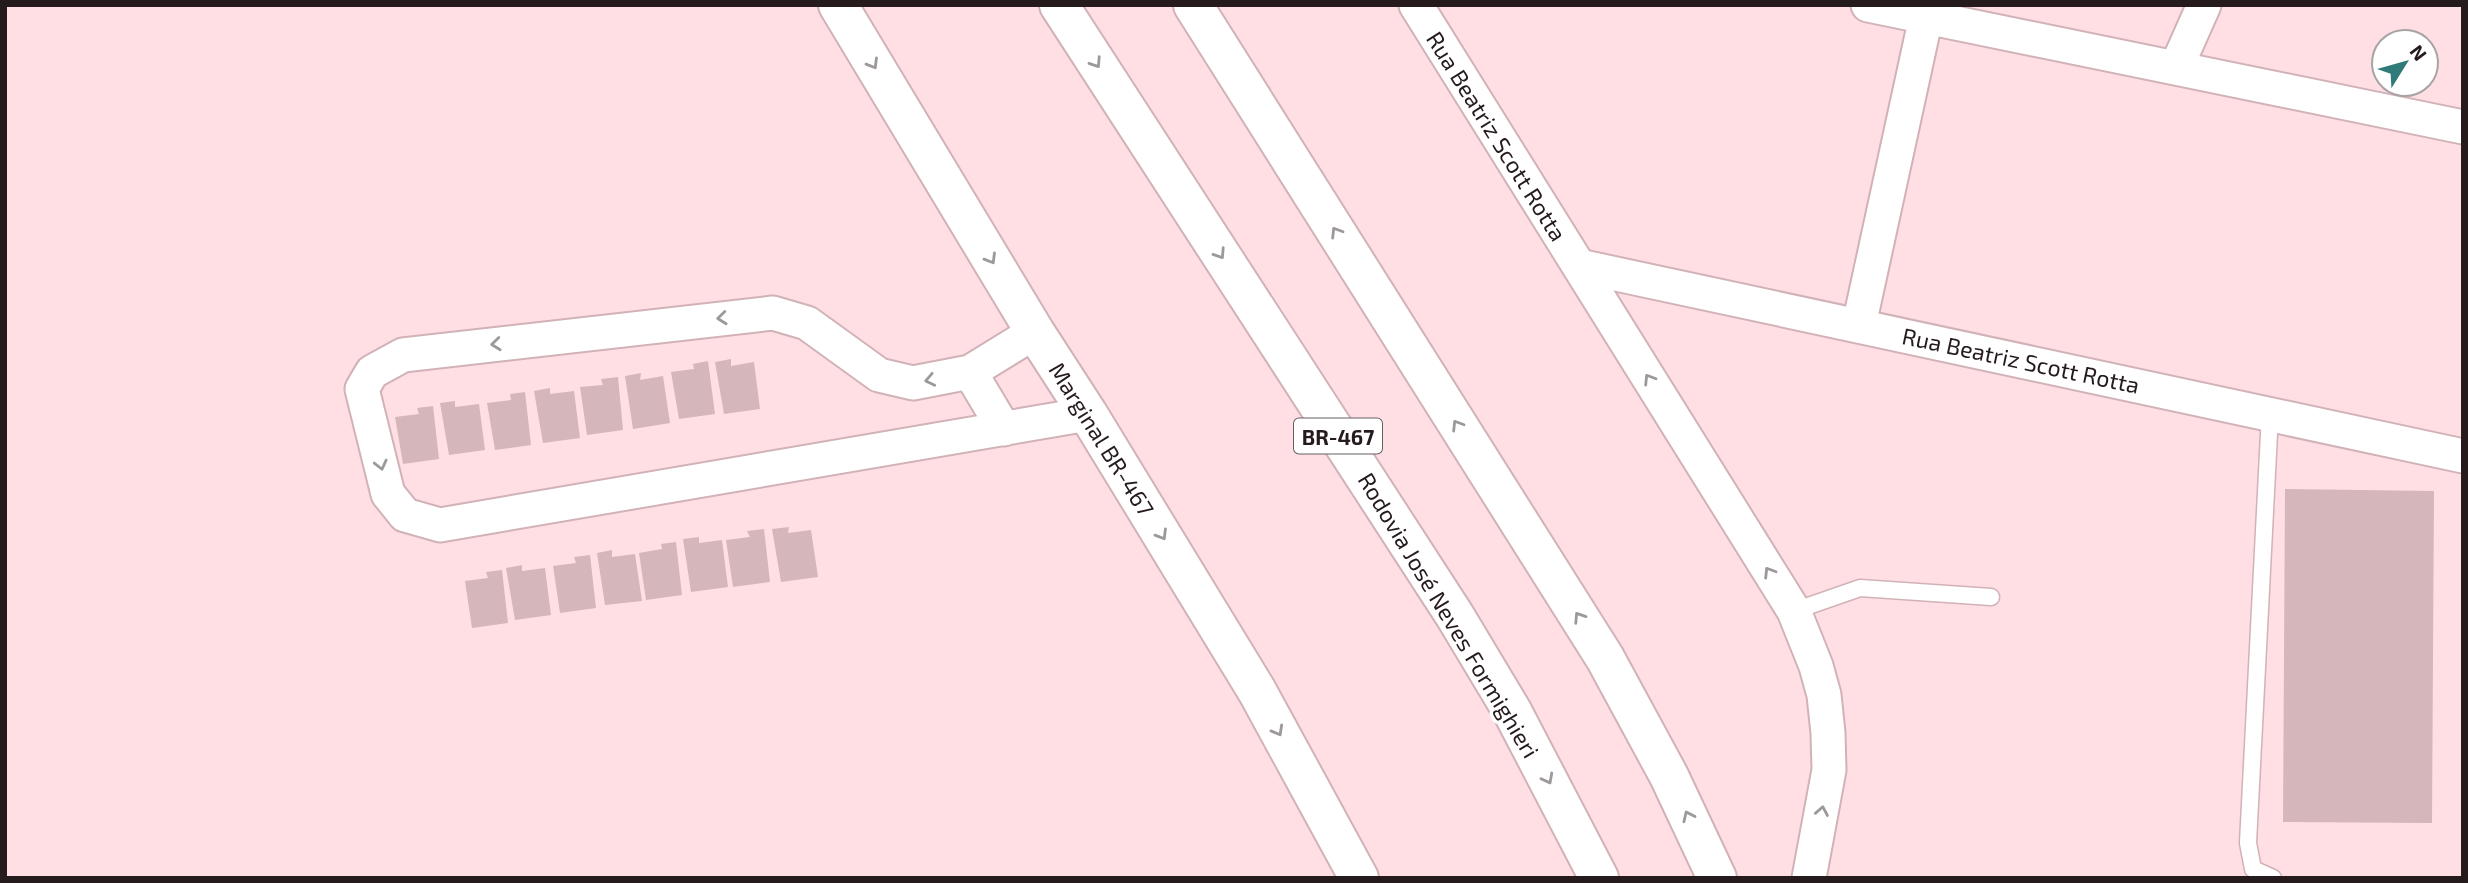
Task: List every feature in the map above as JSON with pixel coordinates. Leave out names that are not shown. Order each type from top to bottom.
[{"type":"main road","name":"Marginal BR-467","points":[[838,5],[1035,332],[1257,691],[1359,878]]},
{"type":"main road","name":"Rodovia José Neves Formighieri","points":[[1059,5],[1455,616],[1512,711],[1599,878]]},
{"type":"main road","points":[[1193,5],[1605,658],[1669,776],[1717,878]]},
{"type":"street","name":"Rua Beatriz Scott Rotta","points":[[1416,5],[1794,611],[1816,666],[1824,695],[1828,733],[1829,770],[1810,878]]},
{"type":"street","points":[[1868,5],[2463,127]]},
{"type":"street","points":[[2176,68],[2204,5]]},
{"type":"street","points":[[1859,325],[1926,17]]},
{"type":"street","name":"Rua Beatriz Scott Rotta","points":[[1579,266],[2463,456]]},
{"type":"street","points":[[1035,332],[970,372],[914,383],[879,376],[807,323],[773,313],[403,355],[372,372],[362,389],[388,495],[405,515],[440,525],[1088,414]]},
{"type":"street","points":[[970,372],[1004,429]]},
{"type":"lane","points":[[2270,414],[2248,843],[2253,869],[2273,878]]},
{"type":"lane","points":[[1794,611],[1860,588],[1992,597]]},
{"type":"building","points":[[731,359],[731,366],[754,362],[760,409],[724,414],[715,362]]},
{"type":"building","points":[[708,361],[715,414],[679,419],[671,372],[694,369],[693,364]]},
{"type":"building","points":[[641,373],[640,380],[663,376],[670,423],[633,429],[625,376]]},
{"type":"building","points":[[618,377],[623,430],[587,435],[580,387],[603,385],[601,379]]},
{"type":"building","points":[[550,388],[550,394],[574,391],[580,438],[543,443],[534,391]]},
{"type":"building","points":[[525,392],[531,445],[495,450],[487,403],[511,400],[510,394]]},
{"type":"building","points":[[455,401],[455,407],[479,404],[485,450],[449,455],[440,403]]},
{"type":"building","points":[[433,406],[439,459],[403,464],[395,417],[419,414],[417,408]]},
{"type":"building","points":[[2285,489],[2434,491],[2432,823],[2283,822]]},
{"type":"building","points":[[789,527],[788,533],[811,530],[818,577],[781,582],[772,529]]},
{"type":"building","points":[[764,529],[770,582],[733,587],[726,540],[750,537],[747,531]]},
{"type":"building","points":[[699,537],[699,543],[722,540],[728,587],[691,592],[683,539]]},
{"type":"building","points":[[676,542],[682,595],[646,600],[639,553],[662,549],[661,544]]},
{"type":"building","points":[[612,550],[612,557],[635,554],[642,601],[605,605],[597,553]]},
{"type":"building","points":[[590,555],[596,608],[560,613],[553,566],[576,563],[574,557]]},
{"type":"building","points":[[522,565],[522,571],[545,568],[551,615],[515,620],[506,568]]},
{"type":"building","points":[[502,570],[508,623],[472,628],[465,581],[488,578],[486,572]]}]
